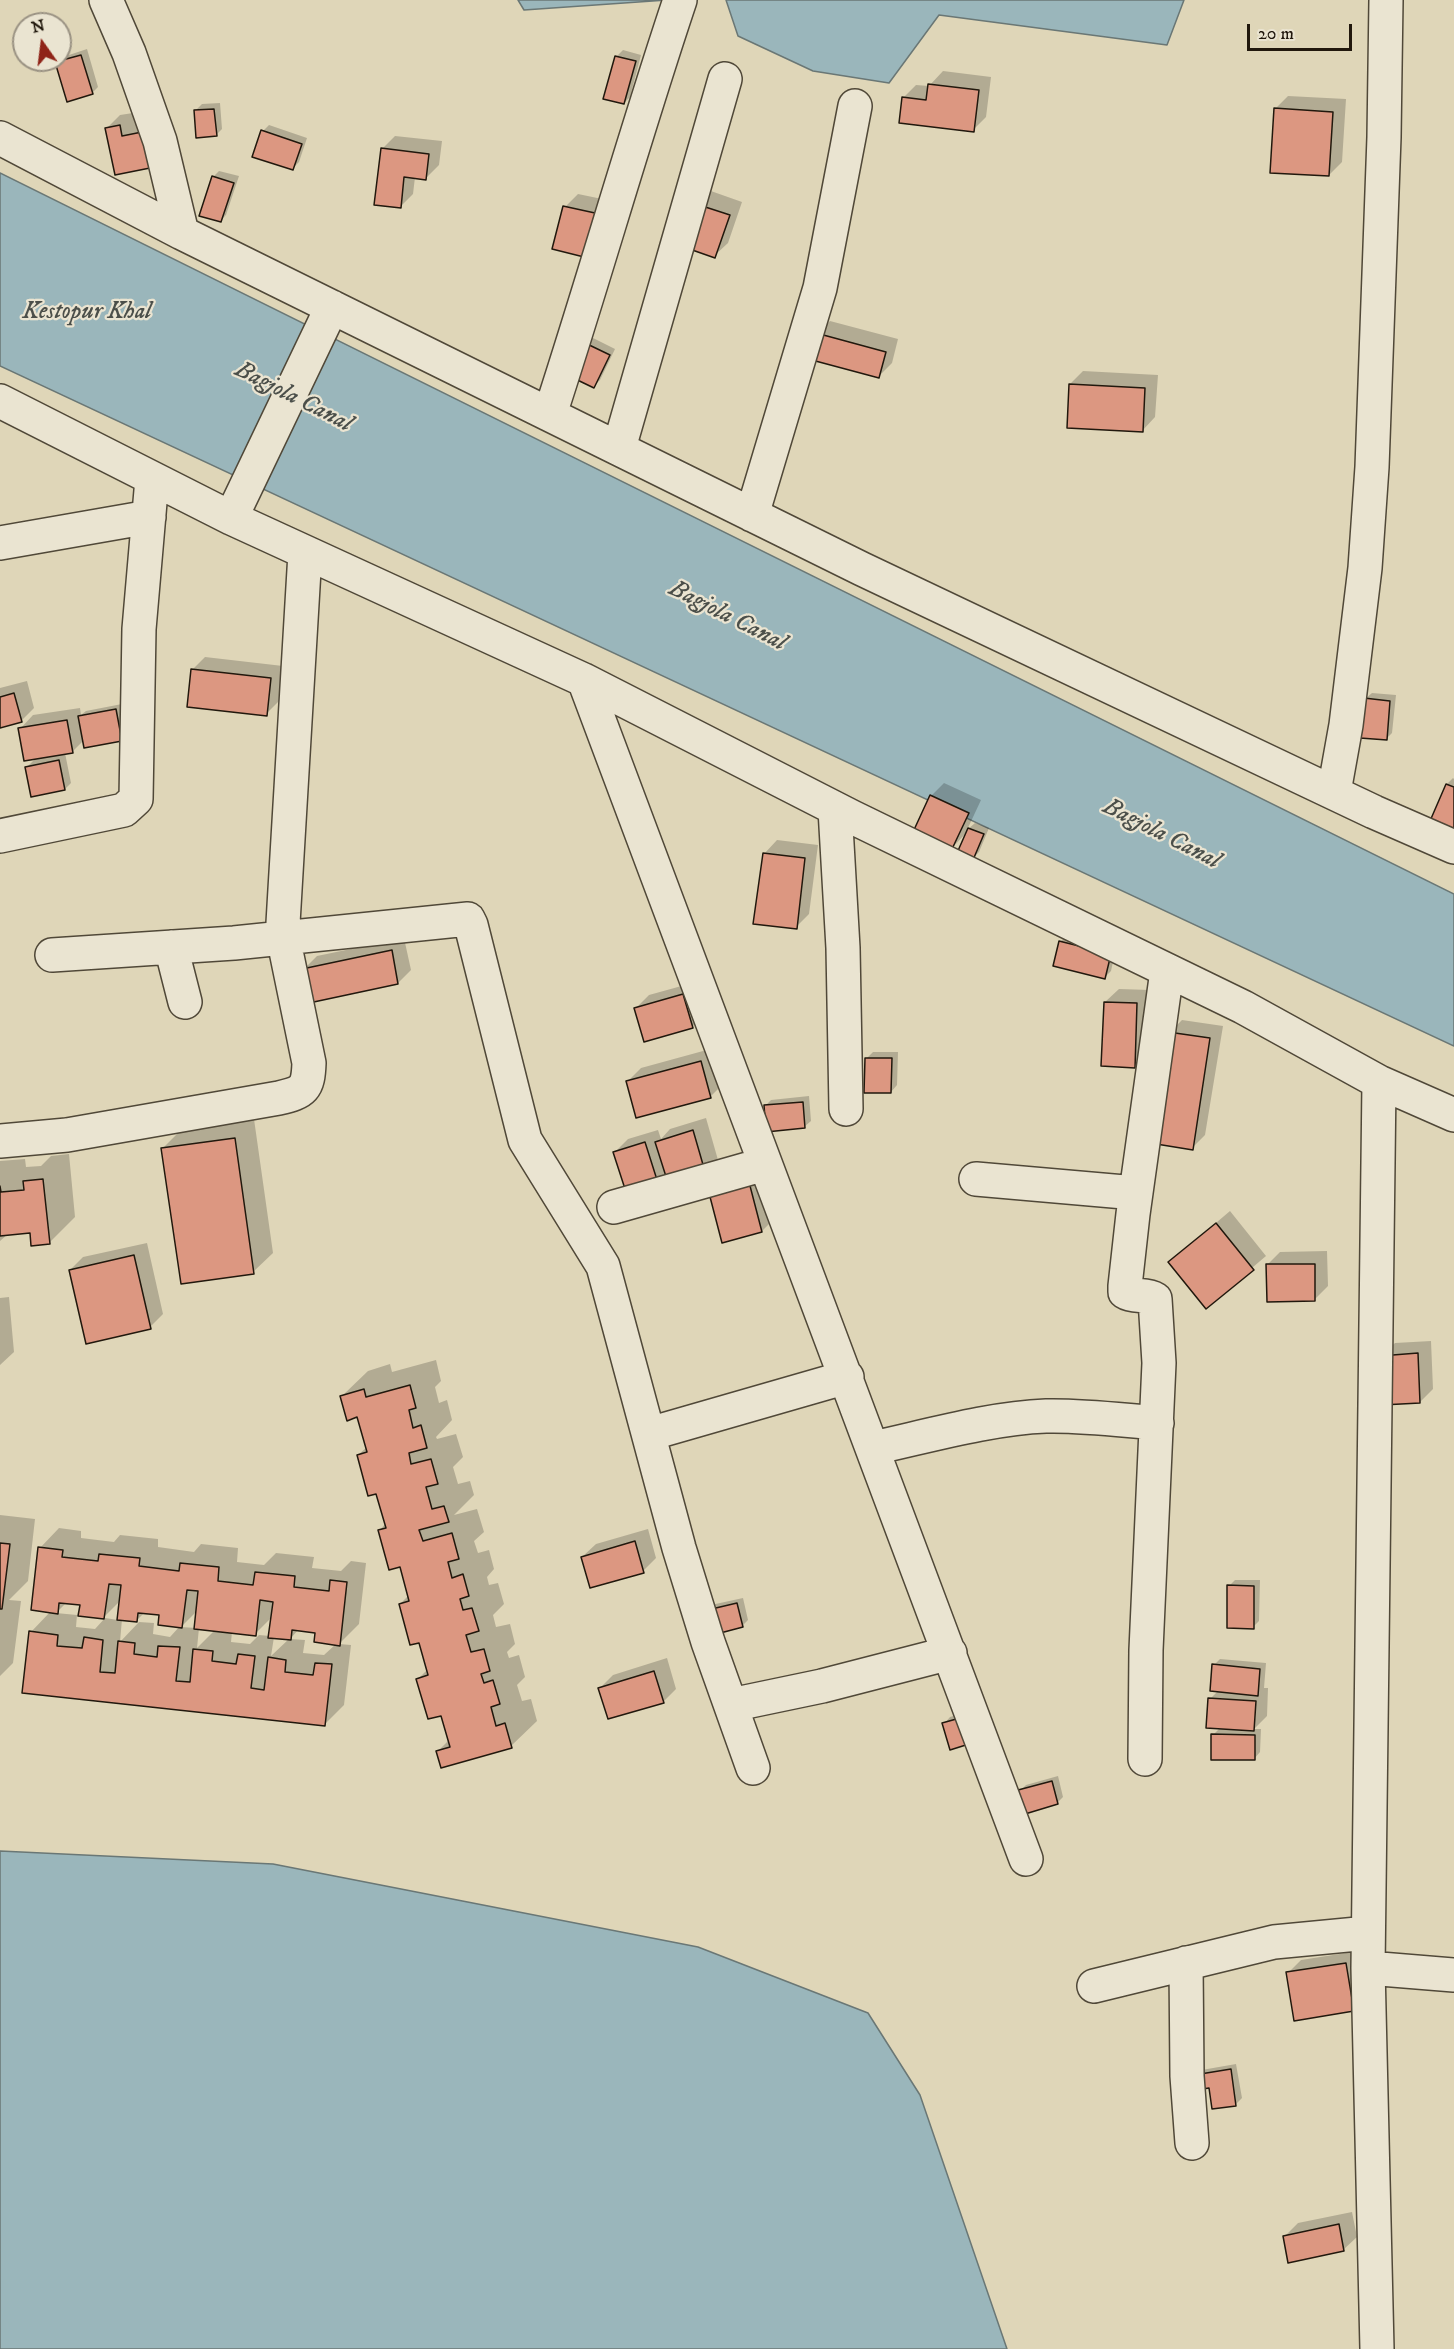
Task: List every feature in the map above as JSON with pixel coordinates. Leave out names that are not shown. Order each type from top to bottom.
[{"type":"street","points":[[106,0],[129,53],[160,141],[182,233]]},
{"type":"street","points":[[550,414],[588,299],[651,88],[680,0]]},
{"type":"street","points":[[1334,792],[1346,725],[1365,568],[1372,468],[1384,138],[1386,0]]},
{"type":"street","points":[[619,448],[725,79]]},
{"type":"street","points":[[752,514],[820,288],[855,106]]},
{"type":"street","points":[[0,138],[182,233],[862,569],[1334,792],[1454,846]]},
{"type":"street","points":[[231,518],[332,307]]},
{"type":"street","points":[[0,401],[231,518],[584,680],[835,809],[1243,1007],[1379,1082],[1454,1115]]},
{"type":"street","points":[[0,836],[124,810],[136,799],[139,629],[152,479]]},
{"type":"street","points":[[0,543],[149,518]]},
{"type":"street","points":[[0,1141],[68,1135],[298,1094],[308,1082],[309,1063],[283,923],[305,552]]},
{"type":"street","points":[[584,680],[1026,1859]]},
{"type":"street","points":[[835,809],[843,948],[846,1108]]},
{"type":"street","points":[[52,955],[234,943],[468,919],[525,1140],[603,1266],[708,1642],[753,1768]]},
{"type":"street","points":[[171,947],[185,1002]]},
{"type":"street","points":[[1145,1759],[1146,1650],[1160,1363],[1157,1304],[1151,1296],[1125,1292],[1136,1193],[1167,971]]},
{"type":"street","points":[[1377,2349],[1368,1933],[1379,1082]]},
{"type":"street","points":[[614,1208],[765,1164]]},
{"type":"street","points":[[976,1179],[1136,1193]]},
{"type":"street","points":[[649,1434],[847,1377]]},
{"type":"street","points":[[873,1448],[968,1428],[1044,1416],[1157,1423]]},
{"type":"street","points":[[730,1705],[822,1686],[950,1653]]},
{"type":"street","points":[[1094,1986],[1274,1942],[1368,1933]]},
{"type":"street","points":[[1186,1962],[1187,2074],[1192,2143]]},
{"type":"street","points":[[1368,1968],[1454,1975]]},
{"type":"water","points":[[518,0],[667,0],[524,10]]},
{"type":"water","points":[[726,0],[1184,0],[1167,45],[939,15],[889,83],[813,71],[738,36]]},
{"type":"water","name":"Kestopur Khal","points":[[0,173],[1454,894],[1454,1046],[0,366]]},
{"type":"water","points":[[0,1851],[273,1864],[698,1947],[868,2013],[920,2095],[1007,2349],[0,2349]]},
{"type":"building","points":[[81,55],[93,94],[67,102],[58,72],[72,72],[72,57]]},
{"type":"building","points":[[615,56],[636,61],[624,104],[603,99]]},
{"type":"building","points":[[928,84],[979,90],[974,132],[899,123],[902,97],[926,100]]},
{"type":"building","points":[[1274,108],[1333,112],[1329,176],[1270,173]]},
{"type":"building","points":[[214,109],[217,136],[196,138],[194,110]]},
{"type":"building","points":[[120,125],[122,136],[142,132],[150,168],[115,175],[105,128]]},
{"type":"building","points":[[261,130],[302,144],[293,170],[252,157]]},
{"type":"building","points":[[381,148],[429,154],[426,180],[404,177],[401,208],[374,205]]},
{"type":"building","points":[[212,176],[234,183],[221,222],[199,216]]},
{"type":"building","points":[[693,203],[730,215],[715,258],[678,245]]},
{"type":"building","points":[[563,206],[595,213],[584,257],[552,249]]},
{"type":"building","points":[[816,333],[886,352],[879,378],[808,359]]},
{"type":"building","points":[[583,342],[610,355],[594,388],[567,375]]},
{"type":"building","points":[[1069,384],[1145,388],[1143,432],[1067,428]]},
{"type":"building","points":[[191,669],[271,678],[267,716],[187,707]]},
{"type":"building","points":[[14,693],[22,722],[0,728],[0,697]]},
{"type":"building","points":[[1364,698],[1390,701],[1387,740],[1360,738]]},
{"type":"building","points":[[116,709],[122,741],[84,748],[78,716]]},
{"type":"building","points":[[67,720],[73,753],[24,761],[18,728]]},
{"type":"building","points":[[59,760],[65,790],[31,797],[25,767]]},
{"type":"building","points":[[1446,784],[1454,787],[1454,830],[1430,821]]},
{"type":"building","points":[[930,795],[969,813],[952,849],[913,832]]},
{"type":"building","points":[[968,828],[984,834],[973,860],[957,853]]},
{"type":"building","points":[[763,853],[805,858],[797,929],[753,924]]},
{"type":"building","points":[[1059,941],[1111,954],[1105,979],[1053,966]]},
{"type":"building","points":[[392,950],[398,984],[309,1003],[302,969]]},
{"type":"building","points":[[683,994],[693,1028],[644,1042],[634,1008]]},
{"type":"building","points":[[1104,1002],[1137,1003],[1135,1068],[1101,1066]]},
{"type":"building","points":[[1168,1032],[1210,1038],[1193,1150],[1150,1143]]},
{"type":"building","points":[[865,1058],[892,1058],[891,1093],[864,1093]]},
{"type":"building","points":[[701,1061],[711,1098],[636,1118],[626,1081]]},
{"type":"building","points":[[803,1102],[805,1128],[766,1132],[764,1105]]},
{"type":"building","points":[[693,1130],[706,1175],[669,1186],[655,1142]]},
{"type":"building","points":[[235,1138],[254,1274],[181,1284],[161,1148]]},
{"type":"building","points":[[645,1142],[658,1183],[626,1192],[613,1152]]},
{"type":"building","points":[[43,1179],[50,1244],[31,1246],[30,1233],[0,1236],[0,1186],[1,1192],[24,1190],[23,1181]]},
{"type":"building","points":[[749,1182],[762,1232],[722,1243],[709,1193]]},
{"type":"building","points":[[1216,1223],[1254,1270],[1206,1309],[1168,1262]]},
{"type":"building","points":[[134,1255],[151,1329],[86,1344],[69,1270]]},
{"type":"building","points":[[1266,1264],[1315,1264],[1315,1301],[1267,1302]]},
{"type":"building","points":[[1418,1353],[1420,1403],[1382,1405],[1380,1356]]},
{"type":"building","points":[[410,1385],[416,1408],[409,1410],[413,1428],[421,1425],[427,1448],[409,1453],[411,1464],[431,1459],[438,1484],[426,1487],[432,1509],[444,1506],[449,1522],[419,1530],[423,1541],[452,1533],[459,1559],[448,1562],[452,1578],[463,1574],[469,1596],[460,1599],[463,1610],[472,1608],[479,1631],[466,1635],[471,1652],[484,1649],[490,1671],[481,1674],[484,1683],[493,1680],[500,1704],[491,1707],[496,1726],[505,1723],[512,1748],[441,1768],[436,1751],[450,1747],[441,1716],[428,1719],[416,1679],[428,1675],[419,1643],[410,1645],[399,1604],[409,1601],[400,1567],[389,1570],[378,1530],[386,1528],[376,1494],[368,1496],[357,1455],[367,1452],[357,1417],[347,1421],[340,1396],[364,1389],[366,1397]]},
{"type":"building","points":[[635,1541],[644,1573],[590,1588],[581,1557]]},
{"type":"building","points":[[0,1543],[10,1544],[2,1609],[0,1609]]},
{"type":"building","points":[[38,1547],[63,1550],[62,1557],[98,1561],[99,1554],[140,1558],[139,1566],[179,1571],[180,1563],[219,1567],[218,1581],[253,1585],[255,1572],[295,1576],[294,1587],[329,1591],[330,1580],[347,1582],[340,1646],[314,1642],[315,1633],[292,1630],[291,1640],[268,1638],[273,1602],[260,1600],[256,1636],[194,1629],[198,1591],[187,1590],[182,1628],[158,1625],[159,1615],[138,1613],[137,1622],[117,1620],[121,1585],[109,1584],[104,1619],[78,1616],[80,1605],[59,1603],[58,1614],[31,1610]]},
{"type":"building","points":[[1227,1585],[1254,1586],[1254,1629],[1227,1628]]},
{"type":"building","points":[[737,1603],[743,1627],[709,1636],[703,1611]]},
{"type":"building","points":[[29,1631],[58,1635],[57,1646],[82,1648],[84,1637],[103,1640],[100,1672],[115,1673],[118,1641],[135,1643],[134,1654],[157,1657],[158,1646],[180,1647],[176,1681],[190,1682],[193,1649],[213,1651],[212,1661],[236,1664],[238,1654],[255,1656],[251,1688],[264,1690],[268,1657],[286,1660],[285,1672],[313,1675],[315,1663],[332,1664],[325,1726],[22,1693]]},
{"type":"building","points":[[1212,1664],[1260,1669],[1258,1696],[1210,1691]]},
{"type":"building","points":[[654,1671],[664,1703],[608,1719],[598,1688]]},
{"type":"building","points":[[1208,1698],[1256,1701],[1254,1731],[1206,1728]]},
{"type":"building","points":[[960,1718],[969,1744],[950,1750],[942,1723]]},
{"type":"building","points":[[1211,1734],[1255,1735],[1255,1760],[1211,1760]]},
{"type":"building","points":[[1052,1781],[1058,1804],[1025,1814],[1018,1790]]},
{"type":"building","points":[[1346,1963],[1354,2011],[1294,2021],[1286,1972]]},
{"type":"building","points":[[1231,2069],[1236,2106],[1212,2109],[1209,2088],[1190,2091],[1188,2076]]},
{"type":"building","points":[[1339,2224],[1344,2251],[1288,2263],[1283,2236]]},
{"type":"water label","name":"Bagjola Canal","points":[[293,398]]},
{"type":"water label","name":"Bagjola Canal","points":[[727,617]]},
{"type":"water label","name":"Bagjola Canal","points":[[1161,835]]}]
